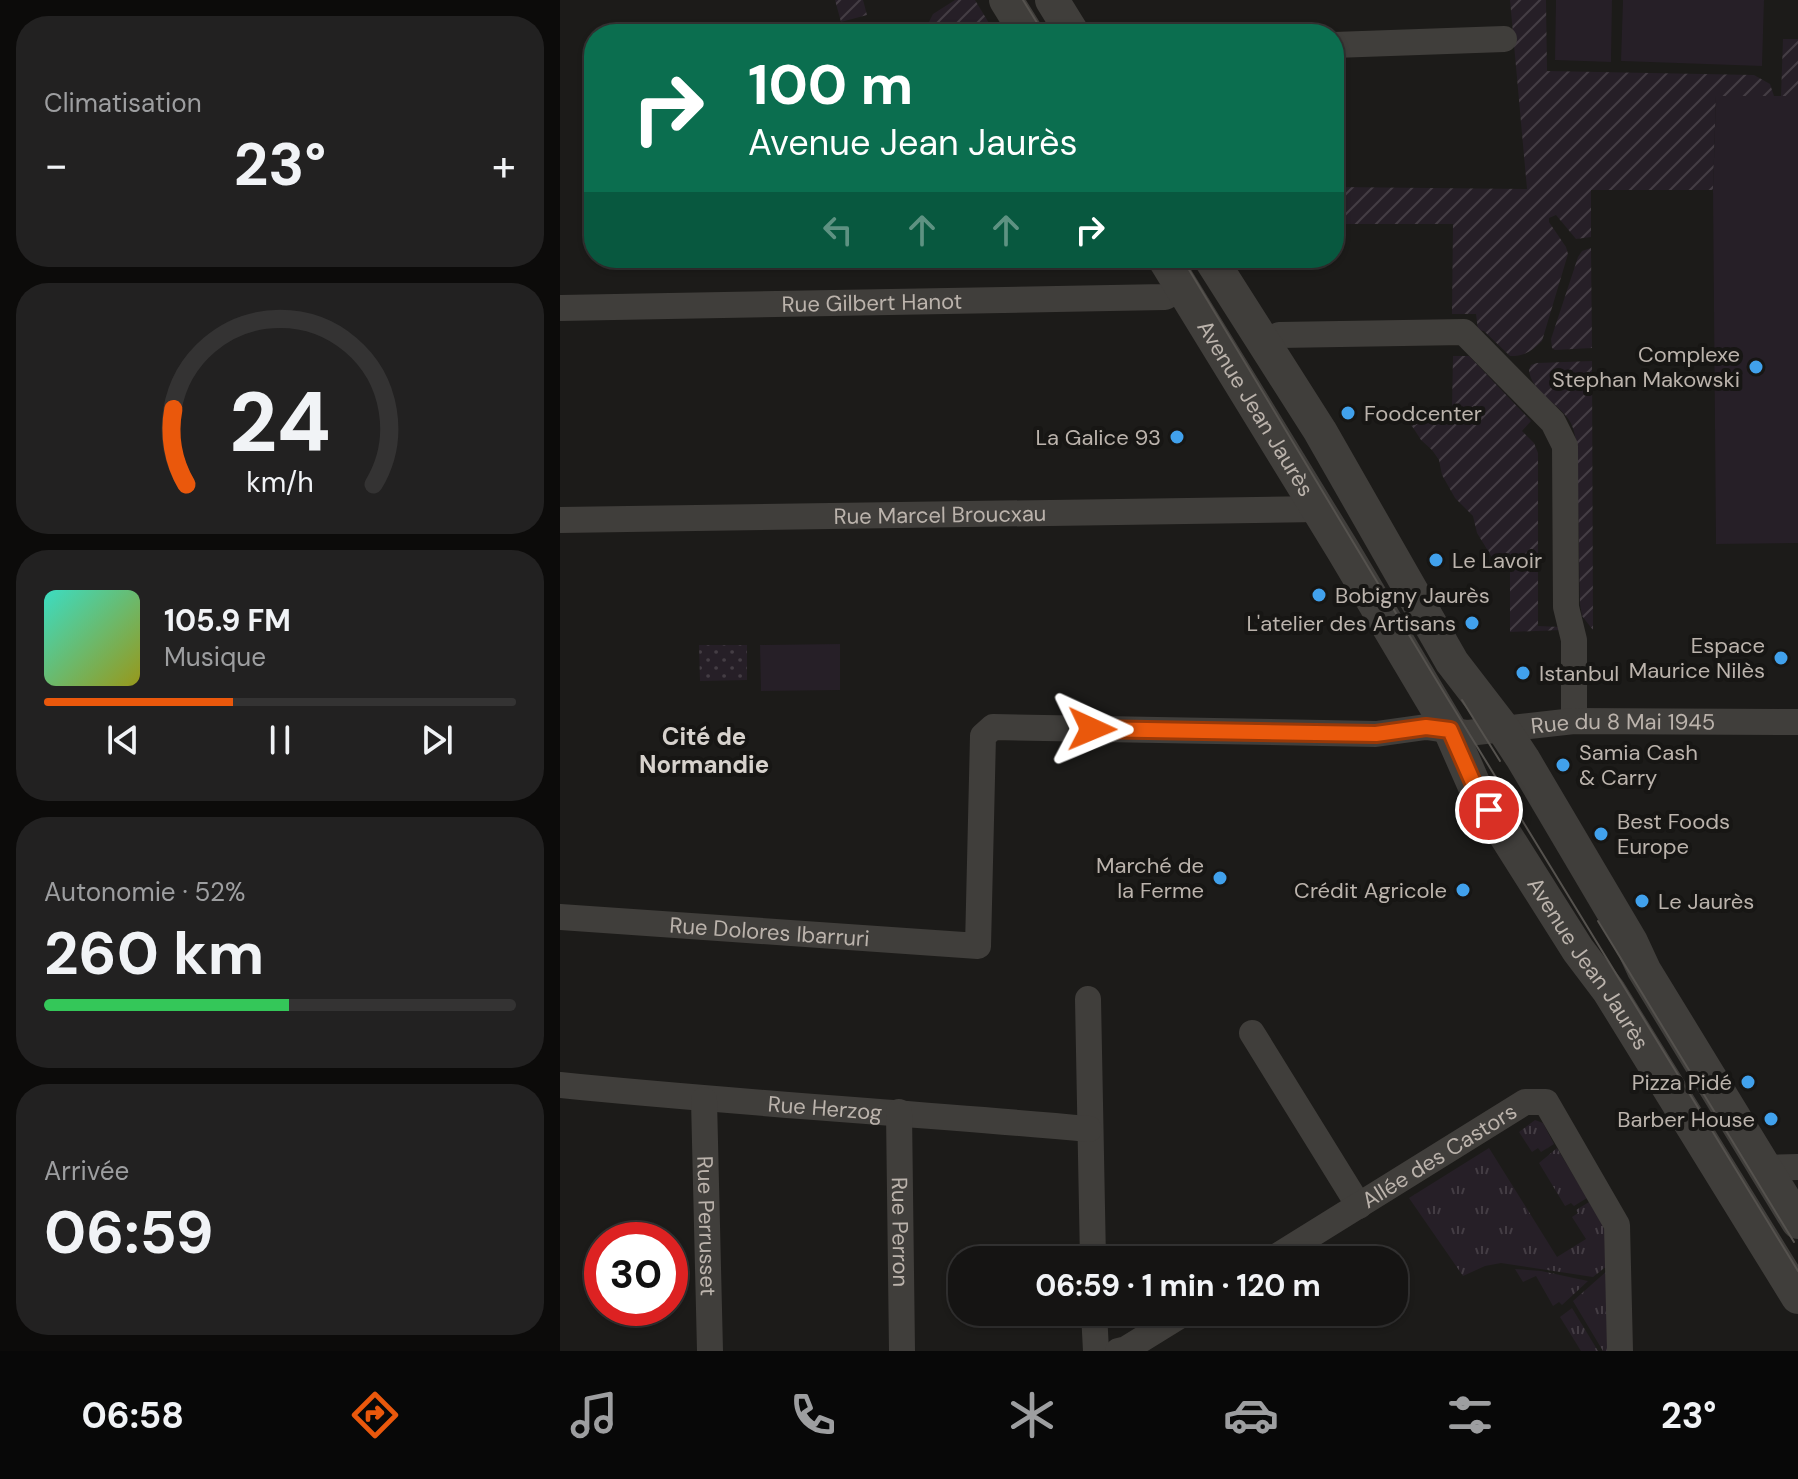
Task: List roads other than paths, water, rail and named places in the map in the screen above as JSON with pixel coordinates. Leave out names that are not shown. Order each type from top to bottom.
[{"type":"street","points":[[1006,0],[1021,24]]},
{"type":"street","points":[[1052,0],[1067,24]]},
{"type":"street","points":[[1344,45],[1504,39]]},
{"type":"street","name":"Avenue Jean Jaurès","points":[[1170,268],[1450,730],[1475,787],[1589,967],[1617,1004],[1798,1297]]},
{"type":"street","name":"Avenue Jean Jaurès","points":[[1216,268],[1320,431],[1452,662],[1502,727],[1631,942],[1644,970],[1782,1168],[1798,1222]]},
{"type":"street","name":"Rue Gilbert Hanot","points":[[560,308],[1165,297],[1182,288]]},
{"type":"street","points":[[1262,344],[1279,335],[1464,332],[1553,422],[1565,446],[1566,607],[1574,640],[1574,721]]},
{"type":"street","name":"Rue Marcel Broucxau","points":[[560,520],[1318,509]]},
{"type":"street","name":"Rue du 8 Mai 1945","points":[[978,946],[983,736],[993,727],[1376,734],[1426,727],[1468,733],[1574,721],[1798,722]]},
{"type":"street","name":"Rue Dolores Ibarruri","points":[[560,917],[978,946]]},
{"type":"street","points":[[1088,999],[1093,1246]]},
{"type":"street","points":[[1252,1033],[1359,1206]]},
{"type":"street","name":"Rue Herzog","points":[[560,1085],[704,1100],[899,1112],[1089,1129]]},
{"type":"street","name":"Rue Perrusset","points":[[704,1100],[710,1351]]},
{"type":"street","name":"Allée des Castors","points":[[1294,1246],[1525,1102],[1546,1102],[1617,1225],[1620,1351]]},
{"type":"street","name":"Rue Perron","points":[[899,1112],[902,1351]]},
{"type":"street","points":[[1095,1326],[1096,1351]]},
{"type":"street","points":[[1118,1351],[1163,1326]]},
{"type":"tram line","points":[[1023,0],[1038,24]]},
{"type":"tram line","points":[[1188,268],[1798,1271]]},
{"type":"tram line","points":[[1462,700],[1500,761]]},
{"type":"tram line","points":[[1598,921],[1794,1242]]},
{"type":"place","name":"Complexe Stephan Makowski","points":[[1756,367]]},
{"type":"place","name":"Foodcenter","points":[[1348,413]]},
{"type":"place","name":"La Galice 93","points":[[1177,437]]},
{"type":"place","name":"Le Lavoir","points":[[1436,560]]},
{"type":"place","name":"Bobigny Jaurès","points":[[1319,595]]},
{"type":"place","name":"L'atelier des Artisans","points":[[1472,623]]},
{"type":"place","name":"Espace Maurice Nilès","points":[[1781,658]]},
{"type":"place","name":"Istanbul","points":[[1523,673]]},
{"type":"place","name":"Samia Cash & Carry","points":[[1563,765]]},
{"type":"place","name":"Best Foods Europe","points":[[1601,834]]},
{"type":"place","name":"Marché de la Ferme","points":[[1220,878]]},
{"type":"place","name":"Crédit Agricole","points":[[1463,890]]},
{"type":"place","name":"Le Jaurès","points":[[1642,901]]},
{"type":"place","name":"Pizza Pidé","points":[[1748,1082]]},
{"type":"place","name":"Barber House","points":[[1771,1119]]},
{"type":"district","name":"Cité de Normandie","points":[[704,751]]}]
